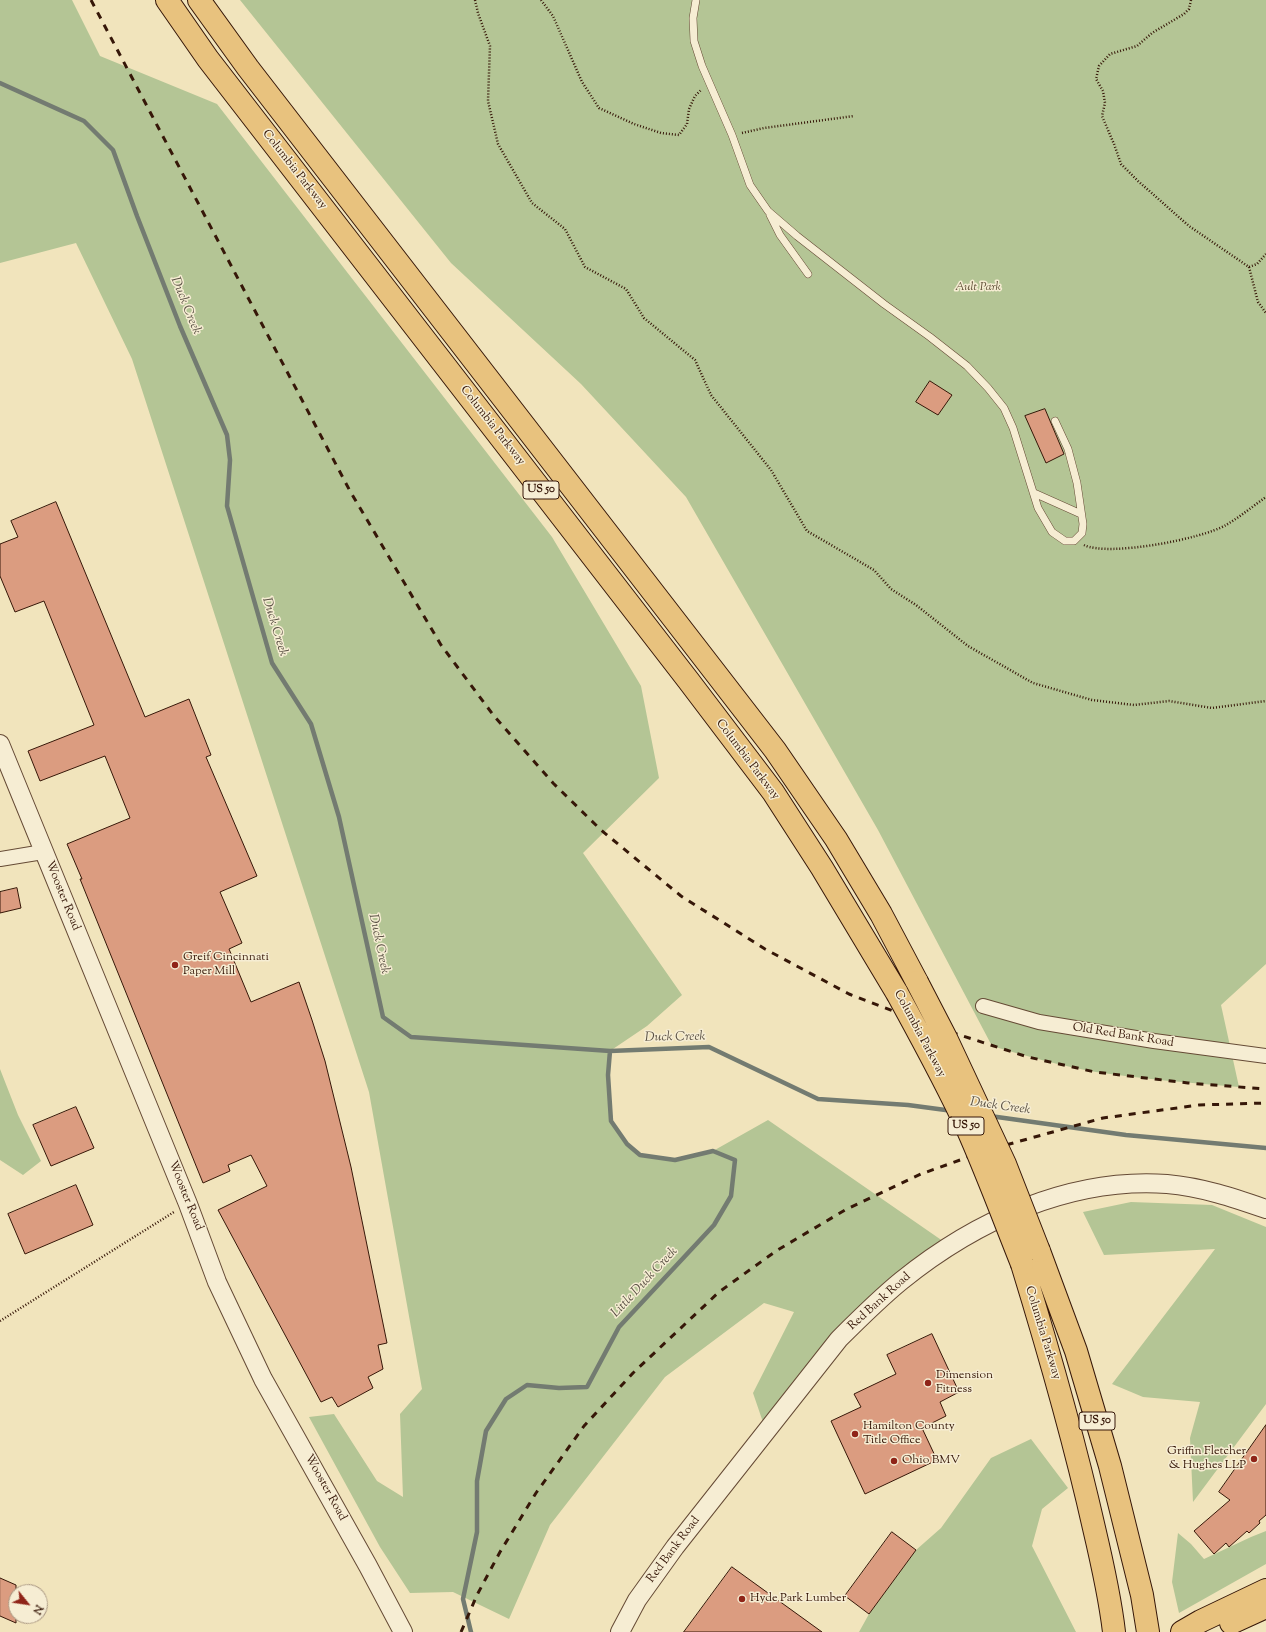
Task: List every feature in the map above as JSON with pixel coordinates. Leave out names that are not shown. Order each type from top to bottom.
[{"type":"highway","name":"Columbia Parkway","points":[[167,0],[208,59],[773,792],[822,868],[897,993],[927,1047],[967,1128],[998,1201],[1022,1264],[1050,1356],[1081,1468],[1112,1610],[1114,1632]]},
{"type":"highway","name":"Columbia Parkway","points":[[200,0],[248,68],[775,750],[836,839],[882,914],[946,1038],[1005,1164],[1039,1251],[1083,1374],[1110,1466],[1142,1595],[1148,1632]]},
{"type":"highway","points":[[1182,1632],[1201,1621],[1266,1590]]},
{"type":"highway","points":[[1212,1632],[1266,1607]]},
{"type":"street","name":"Wooster Road","points":[[0,744],[188,1204],[217,1282],[263,1379],[368,1566],[403,1632]]},
{"type":"street","points":[[0,859],[43,852]]},
{"type":"street","name":"Old Red Bank Road","points":[[982,1006],[1046,1023],[1154,1041],[1266,1056]]},
{"type":"street","name":"Red Bank Road","points":[[620,1632],[637,1600],[675,1547],[840,1339],[874,1304],[901,1280],[935,1255],[971,1233],[1035,1203],[1069,1192],[1104,1186],[1139,1183],[1167,1184],[1196,1188],[1230,1196],[1266,1210]]},
{"type":"lane","points":[[696,0],[693,18],[694,41],[708,82],[732,135],[750,185],[768,211],[780,235],[808,274]]},
{"type":"lane","points":[[768,211],[797,236],[967,366],[988,388],[1004,408],[1013,428],[1038,508],[1052,532],[1065,541],[1074,541],[1082,533],[1083,524],[1077,483],[1068,449],[1055,421]]},
{"type":"lane","points":[[1034,493],[1081,514]]},
{"type":"path","points":[[475,0],[478,14],[490,46],[488,101],[498,144],[532,203],[566,230],[586,267],[626,289],[644,318],[696,360],[711,395],[771,470],[807,531],[874,570],[891,589],[916,605],[968,646],[1033,683],[1092,700],[1134,705],[1169,701],[1212,708],[1266,700]]},
{"type":"path","points":[[541,0],[553,16],[582,82],[599,108],[634,124],[661,133],[679,135],[687,124],[689,109],[695,96],[708,82]]},
{"type":"path","points":[[1191,0],[1189,9],[1184,14],[1152,33],[1137,46],[1110,54],[1099,66],[1096,79],[1103,91],[1105,103],[1102,116],[1121,164],[1133,177],[1188,226],[1249,267],[1258,302],[1266,313]]},
{"type":"path","points":[[732,135],[764,128],[854,116]]},
{"type":"path","points":[[1249,267],[1256,264],[1266,254]]},
{"type":"path","points":[[1074,541],[1090,548],[1113,550],[1171,542],[1204,535],[1226,525],[1266,497]]},
{"type":"path","points":[[0,1322],[188,1204]]},
{"type":"green space","points":[[0,0],[72,0],[100,56],[217,104],[552,537],[641,686],[659,778],[583,853],[682,995],[647,1026],[610,1051],[608,1075],[611,1121],[627,1144],[640,1155],[675,1160],[713,1151],[768,1120],[950,1246],[901,1281],[766,1431],[753,1393],[794,1312],[764,1303],[665,1377],[550,1525],[509,1619],[453,1592],[410,1593],[380,1547],[309,1417],[334,1414],[377,1481],[403,1497],[400,1414],[422,1389],[369,1092],[132,359],[76,243],[0,263]]},
{"type":"green space","name":"Ault Park","points":[[240,0],[1266,0],[1266,964],[1221,1005],[1239,1087],[1149,1079],[1083,1070],[992,1046],[878,830],[686,497],[581,384],[451,263]]},
{"type":"green space","points":[[0,1069],[18,1115],[41,1161],[23,1175],[0,1160]]},
{"type":"green space","points":[[1131,1202],[1212,1205],[1266,1227],[1266,1404],[1193,1502],[1190,1438],[1200,1402],[1143,1397],[1112,1384],[1215,1249],[1104,1255],[1083,1212]]},
{"type":"green space","points":[[1031,1439],[1068,1488],[1042,1509],[1032,1546],[1076,1632],[859,1632],[869,1614],[916,1550],[941,1528],[991,1458]]},
{"type":"green space","points":[[1266,1531],[1266,1564],[1179,1613],[1172,1582],[1178,1533],[1191,1544],[1204,1559]]},
{"type":"building","points":[[930,381],[952,395],[938,415],[916,402]]},
{"type":"building","points":[[1045,409],[1064,454],[1046,463],[1025,416]]},
{"type":"building","name":"Greif Cincinnati Paper Mill","points":[[56,502],[145,717],[189,699],[211,755],[206,757],[257,876],[220,892],[242,943],[229,949],[251,1002],[299,982],[325,1061],[351,1167],[387,1343],[378,1345],[383,1369],[368,1377],[373,1388],[338,1407],[332,1397],[321,1402],[218,1210],[267,1186],[251,1155],[228,1165],[230,1171],[203,1183],[67,844],[130,818],[105,756],[40,781],[28,751],[94,725],[44,601],[15,612],[0,576],[0,544],[18,537],[11,521]]},
{"type":"building","points":[[17,888],[21,908],[0,913],[0,892]]},
{"type":"building","points":[[76,1107],[94,1148],[51,1166],[33,1125]]},
{"type":"building","points":[[76,1185],[93,1225],[25,1254],[8,1214]]},
{"type":"building","points":[[932,1334],[959,1392],[940,1402],[946,1416],[922,1428],[937,1460],[865,1494],[831,1421],[861,1407],[854,1394],[896,1374],[887,1355]]},
{"type":"building","name":"Griffin Fletcher & Hughes LLP","points":[[1266,1425],[1266,1515],[1249,1533],[1247,1531],[1229,1547],[1226,1543],[1214,1554],[1194,1531],[1230,1500],[1219,1492]]},
{"type":"building","points":[[892,1532],[916,1550],[869,1614],[845,1596]]},
{"type":"building","name":"Hyde Park Lumber","points":[[732,1567],[822,1632],[684,1632]]},
{"type":"building","points":[[0,1578],[14,1584],[8,1584],[8,1620],[0,1616]]},
{"type":"waterway","name":"Duck Creek","points":[[0,83],[84,121],[113,150],[180,326],[227,435],[230,460],[227,506],[272,663],[311,724],[339,817],[383,1017],[411,1037],[610,1051],[709,1047],[818,1099],[908,1105],[953,1111]]},
{"type":"waterway","name":"Little Duck Creek","points":[[471,1632],[463,1599],[477,1532],[477,1481],[486,1431],[506,1399],[527,1385],[559,1388],[587,1387],[619,1327],[714,1225],[731,1196],[735,1160],[713,1151],[675,1160],[640,1155],[627,1144],[611,1121],[608,1075],[610,1051]]},
{"type":"waterway","name":"Duck Creek","points":[[990,1116],[1126,1135],[1266,1148]]},
{"type":"railway","points":[[91,0],[350,491],[441,645],[494,716],[553,783],[601,830],[681,896],[765,949],[849,994],[935,1027],[1028,1057],[1095,1072],[1188,1083],[1266,1089]]},
{"type":"railway","points":[[461,1632],[477,1595],[500,1552],[536,1493],[584,1426],[633,1373],[719,1292],[776,1251],[845,1210],[921,1174],[988,1150],[1103,1118],[1199,1105],[1266,1103]]},
{"type":"place","name":"Greif Cincinnati Paper Mill","points":[[175,965]]},
{"type":"place","name":"Dimension Fitness","points":[[928,1383]]},
{"type":"place","name":"Hamilton County Title Office","points":[[855,1434]]},
{"type":"place","name":"Griffin Fletcher & Hughes LLP","points":[[1254,1459]]},
{"type":"place","name":"Ohio BMV","points":[[894,1461]]},
{"type":"place","name":"Hyde Park Lumber","points":[[742,1599]]}]
